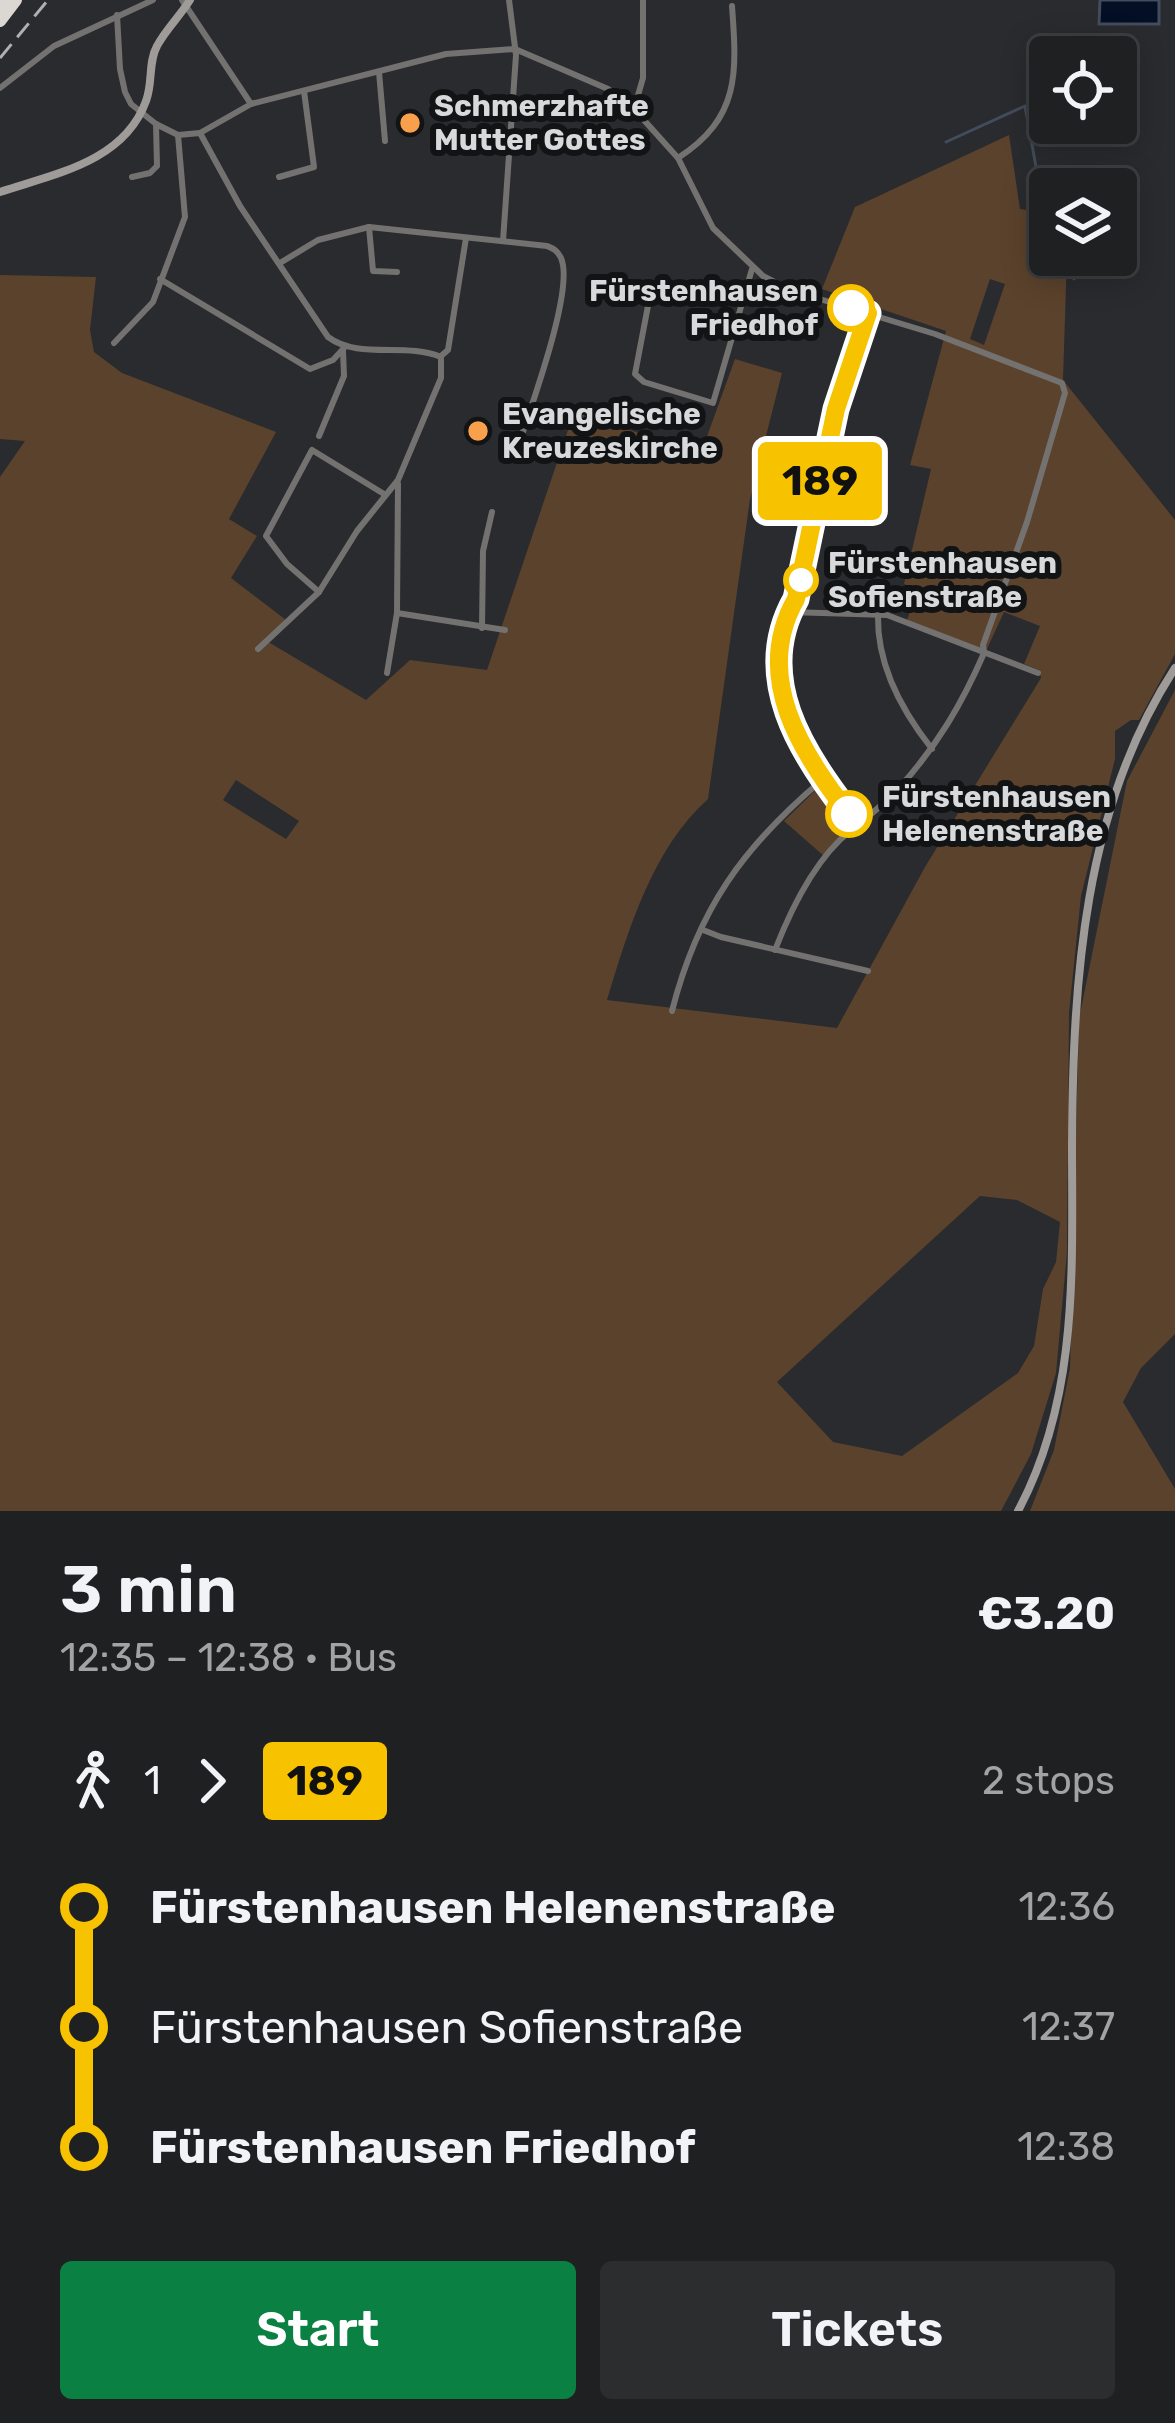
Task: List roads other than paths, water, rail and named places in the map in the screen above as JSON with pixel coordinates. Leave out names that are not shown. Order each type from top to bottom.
[{"type":"highway","points":[[0,21],[16,0]]},
{"type":"main road","points":[[0,191],[92,161],[110,149],[146,102],[156,47],[187,2]]},
{"type":"main road","points":[[1018,1511],[1045,1448],[1070,1330],[1075,1002],[1091,882],[1134,748],[1175,668]]},
{"type":"street","points":[[124,0],[130,9]]},
{"type":"street","points":[[0,88],[54,46],[153,0]]},
{"type":"street","points":[[503,241],[515,49],[509,0]]},
{"type":"street","points":[[634,109],[643,78],[643,0]]},
{"type":"street","points":[[187,2],[251,104]]},
{"type":"street","points":[[679,158],[714,130],[725,112],[733,81],[732,6]]},
{"type":"street","points":[[117,15],[125,92],[140,113],[178,136],[200,133],[251,104],[446,55],[515,49],[608,89],[634,109],[679,158],[713,228],[752,269],[790,290],[1062,383],[1065,393],[1027,522],[984,653],[956,712],[932,748],[847,834],[805,887],[775,950]]},
{"type":"street","points":[[379,72],[385,141]]},
{"type":"street","points":[[304,91],[316,179]]},
{"type":"street","points":[[132,177],[157,166],[156,124]]},
{"type":"street","points":[[200,133],[241,206],[328,337],[344,350]]},
{"type":"street","points":[[114,343],[148,310],[186,210],[178,136]]},
{"type":"street","points":[[279,177],[314,167]]},
{"type":"street","points":[[280,263],[318,240],[369,227],[555,250],[563,264],[553,336],[519,444]]},
{"type":"street","points":[[369,227],[373,272],[397,272]]},
{"type":"street","points":[[441,357],[448,350],[466,238]]},
{"type":"street","points":[[651,290],[635,374],[644,382],[712,404],[752,269]]},
{"type":"street","points":[[160,279],[310,369],[344,350],[415,350],[441,357]]},
{"type":"street","points":[[858,826],[822,780],[792,729],[783,703],[779,654],[796,599],[836,409],[868,313]]},
{"type":"street","points":[[320,436],[344,376],[344,350]]},
{"type":"street","points":[[258,650],[320,592],[398,480],[444,370],[441,357]]},
{"type":"street","points":[[320,592],[287,564],[266,536],[312,450],[384,494]]},
{"type":"street","points":[[387,673],[397,613],[398,480]]},
{"type":"street","points":[[482,628],[482,564],[492,512]]},
{"type":"street","points":[[789,612],[878,614],[1038,674]]},
{"type":"street","points":[[397,613],[505,630]]},
{"type":"street","points":[[878,614],[887,671],[908,715],[932,748]]},
{"type":"street","points":[[671,1011],[691,948],[730,874],[754,842],[822,780]]},
{"type":"street","points":[[703,930],[868,971]]},
{"type":"water","points":[[1100,0],[1159,0],[1159,24],[1099,24]]},
{"type":"waterway","points":[[946,142],[1025,106],[1036,168]]},
{"type":"railway","points":[[0,58],[48,0]]},
{"type":"place","name":"Schmerzhafte Mutter Gottes","points":[[410,123]]},
{"type":"place","name":"Fürstenhausen Friedhof","points":[[851,308]]},
{"type":"place","name":"Evangelische Kreuzeskirche","points":[[478,431]]},
{"type":"place","name":"Fürstenhausen Sofienstraße","points":[[801,580]]},
{"type":"place","name":"Fürstenhausen Helenenstraße","points":[[849,814]]}]
